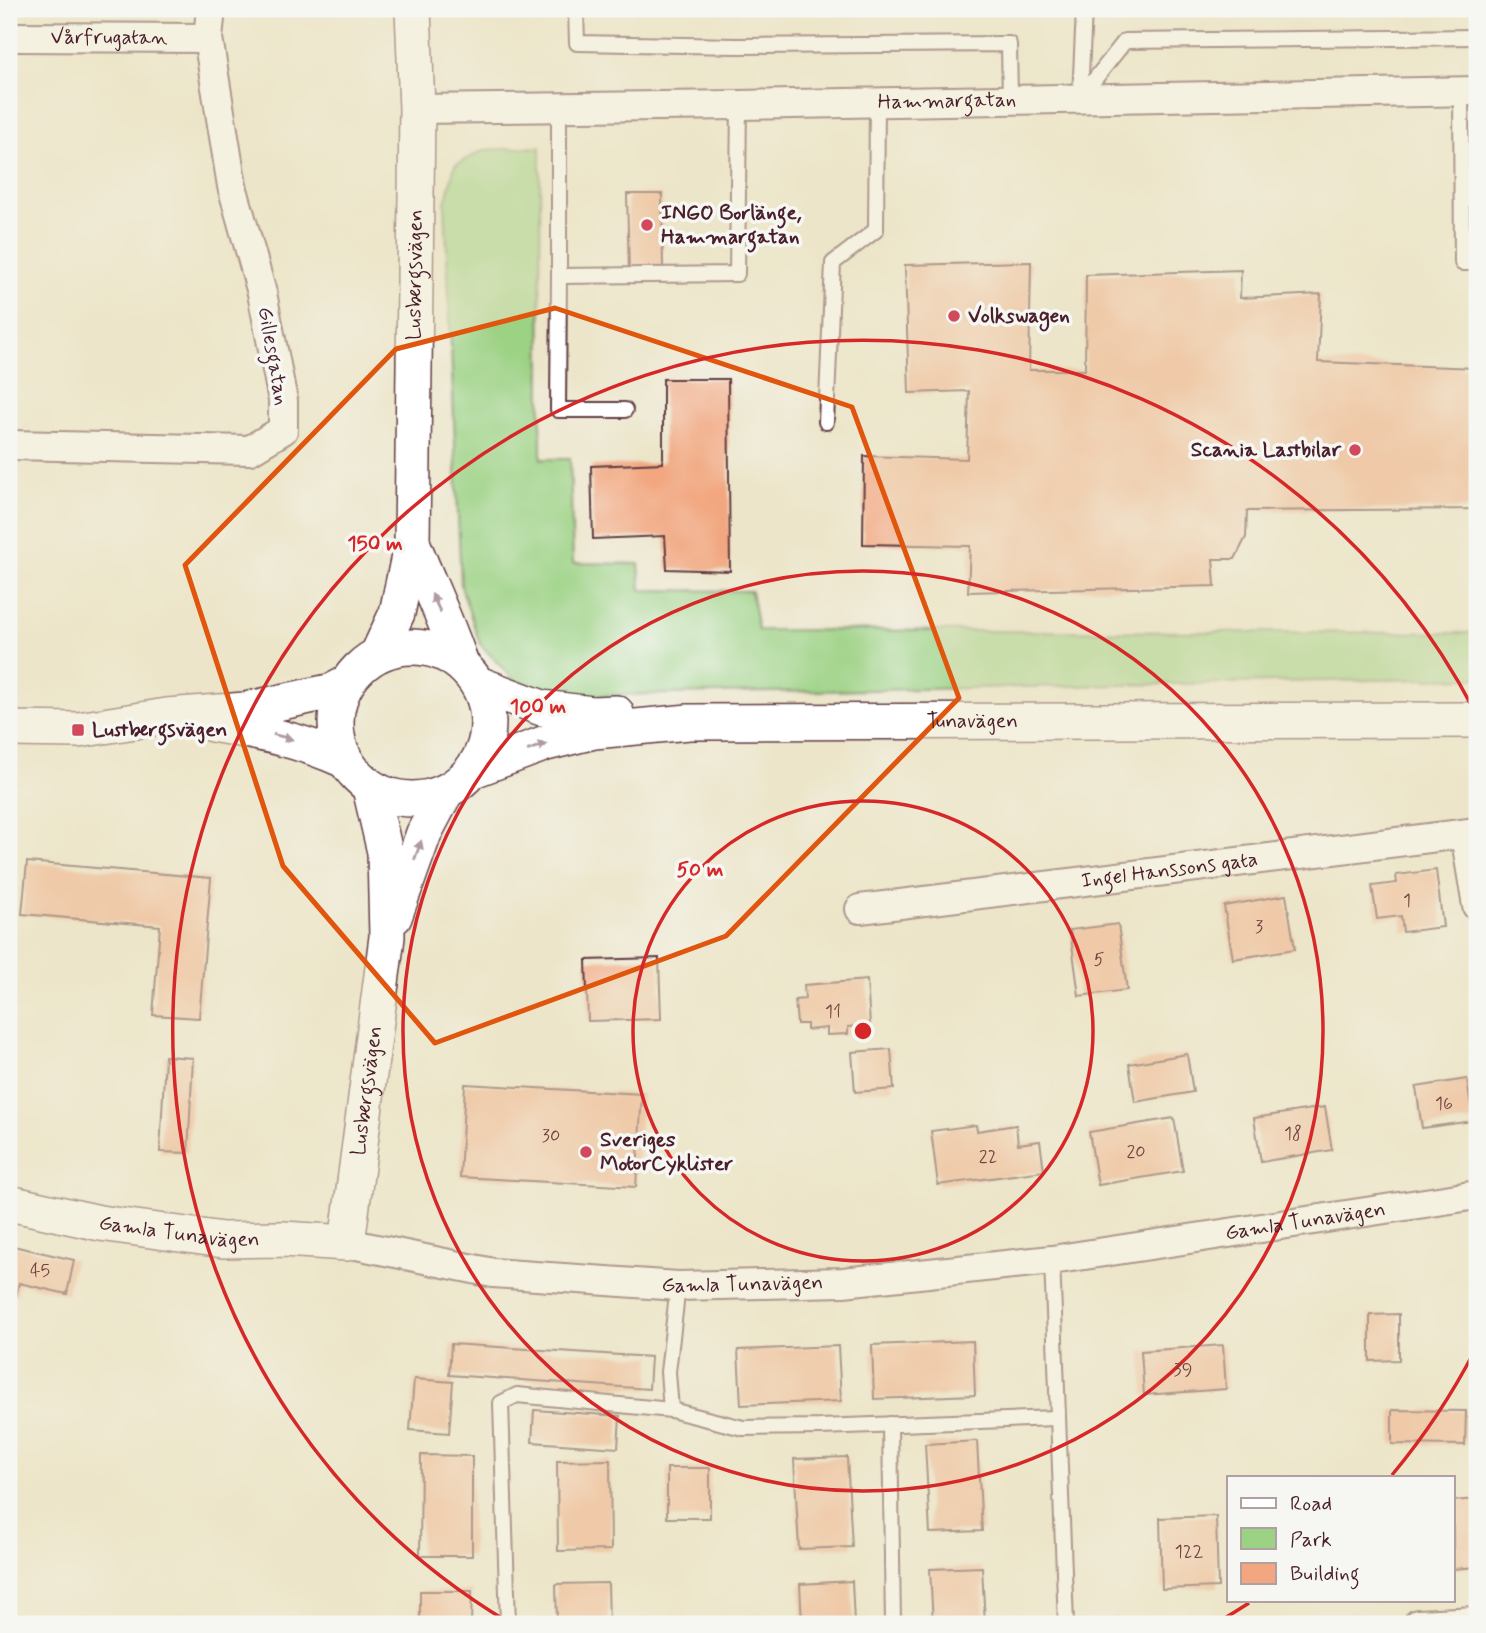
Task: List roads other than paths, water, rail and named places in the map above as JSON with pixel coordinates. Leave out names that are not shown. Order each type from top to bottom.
[{"type":"street","name":"Gillesgatan","points":[[9,445],[250,450],[283,430],[283,401],[262,293],[232,187],[208,38],[211,9]]},
{"type":"street","name":"Lusbergsvägen","points":[[379,654],[397,612],[412,542],[417,109],[413,9]]},
{"type":"street","name":"Vårfrugatan","points":[[9,37],[208,38]]},
{"type":"street","name":"Hammargatan","points":[[417,109],[738,106],[1469,91]]},
{"type":"street","name":"Lusbergsvägen","points":[[412,542],[433,597],[470,674]]},
{"type":"street","points":[[414,646],[433,649],[470,674],[487,706],[489,729],[484,750],[473,771],[460,783],[445,793],[420,800],[394,798],[370,788],[357,777],[344,760],[338,745],[335,724],[338,703],[346,684],[360,667],[379,654],[414,646]]},
{"type":"street","name":"Tunavägen","points":[[470,674],[542,708],[593,714],[710,709],[1477,701]]},
{"type":"street","points":[[9,729],[78,730],[167,716],[245,710],[332,691],[346,684]]},
{"type":"street","points":[[167,716],[272,734],[314,746],[344,760]]},
{"type":"street","name":"Tunavägen","points":[[473,771],[546,743],[594,731],[689,722],[1477,720]]},
{"type":"street","name":"Lusbergsvägen","points":[[347,1243],[387,937],[385,852],[370,788]]},
{"type":"street","name":"Lusbergsvägen","points":[[387,937],[424,833],[445,793]]},
{"type":"street","points":[[1471,833],[1477,906]]},
{"type":"street","name":"Ingel Hanssons gata","points":[[860,909],[1471,833]]},
{"type":"street","name":"Gamla Tunavägen","points":[[9,1203],[100,1223],[223,1240],[283,1239],[347,1243],[493,1273],[678,1286],[844,1282],[1052,1261],[1477,1195]]},
{"type":"street","points":[[1418,1624],[1477,1620]]},
{"type":"lane","points":[[576,9],[577,43],[737,46],[1009,44],[1010,99]]},
{"type":"lane","points":[[1080,98],[1084,9]]},
{"type":"lane","points":[[1080,98],[1125,41],[1477,37]]},
{"type":"lane","points":[[1469,91],[1462,263],[1477,263]]},
{"type":"lane","points":[[826,422],[833,263],[876,230],[877,102]]},
{"type":"lane","points":[[559,276],[737,274],[738,106]]},
{"type":"lane","points":[[559,107],[558,410],[625,410]]},
{"type":"lane","points":[[1052,1261],[1066,1624]]},
{"type":"lane","points":[[671,1410],[668,1372],[678,1286]]},
{"type":"lane","points":[[508,1624],[501,1403],[517,1395],[671,1410],[743,1428],[1056,1418]]},
{"type":"lane","points":[[890,1424],[893,1624]]},
{"type":"place","name":"INGO Borlänge, Hammargatan","points":[[647,225]]},
{"type":"place","name":"Volkswagen","points":[[954,316]]},
{"type":"place","name":"Scania Lastbilar","points":[[1355,450]]},
{"type":"place","name":"Lustbergsvägen","points":[[78,730]]},
{"type":"place","name":"Sveriges MotorCyklister","points":[[586,1152]]}]
